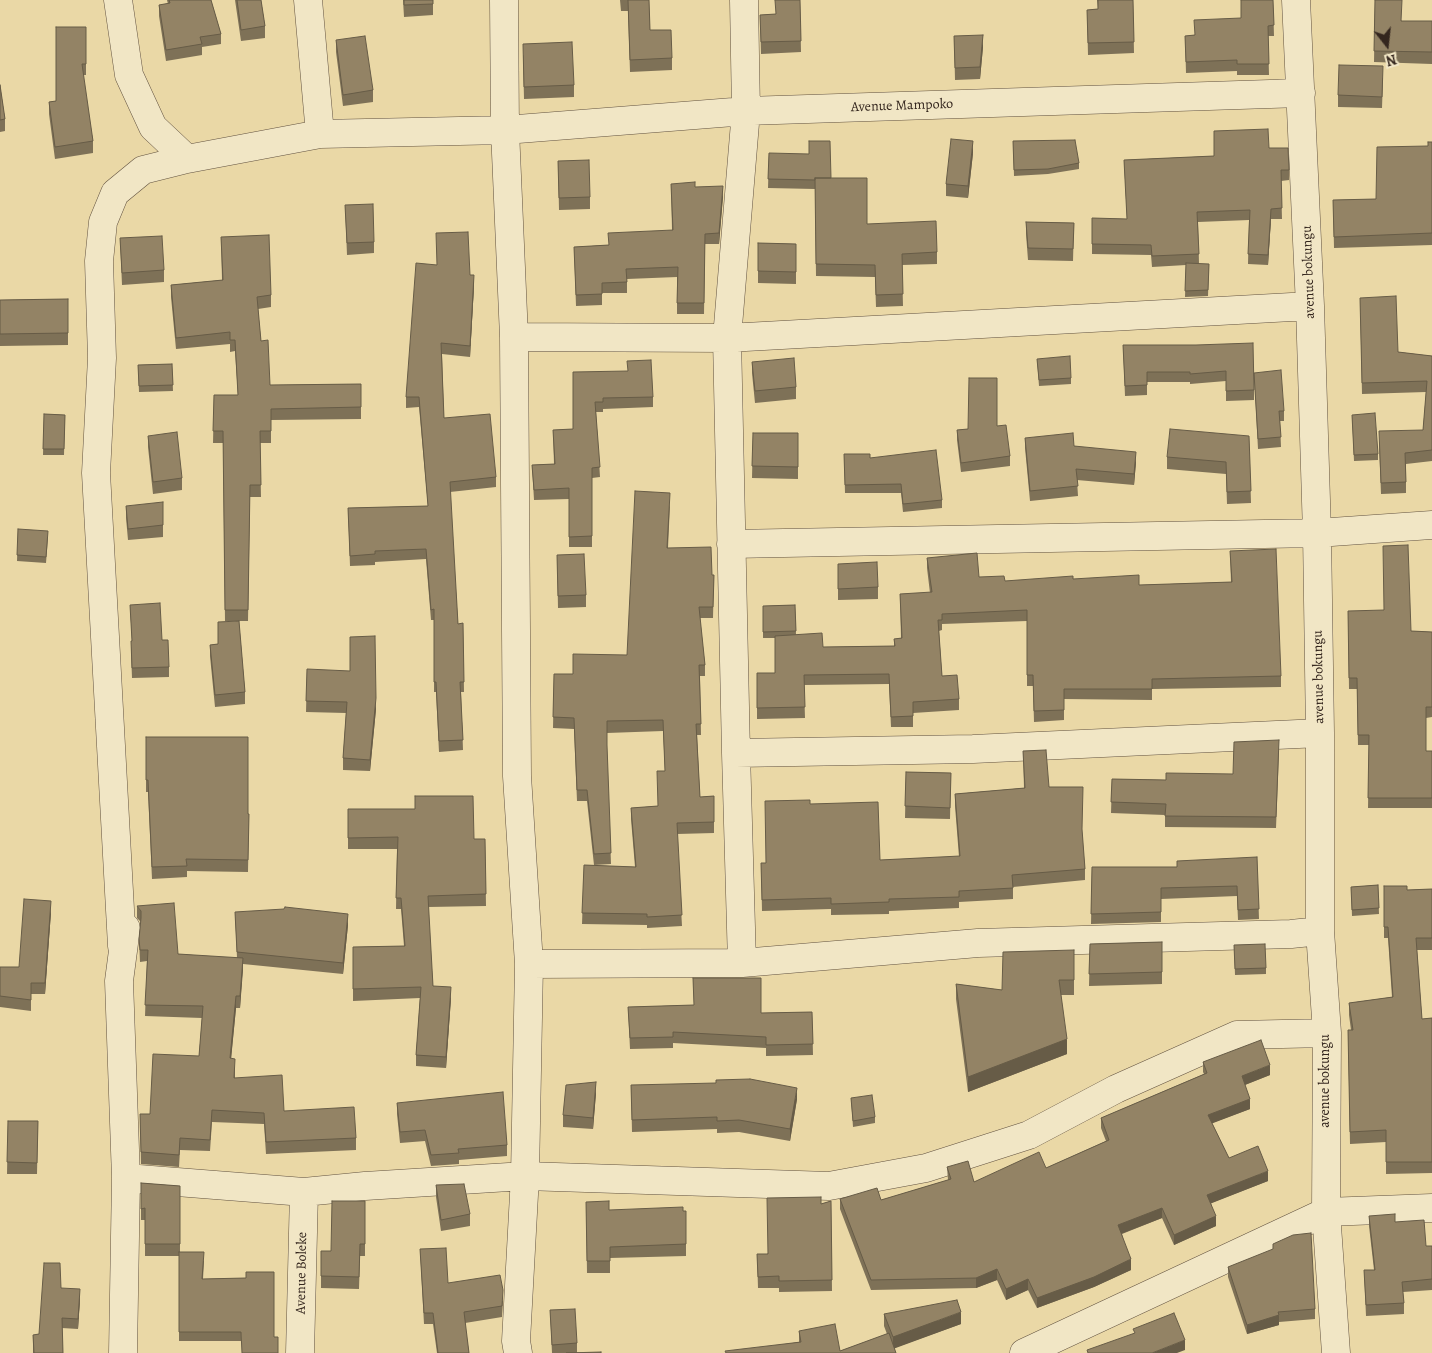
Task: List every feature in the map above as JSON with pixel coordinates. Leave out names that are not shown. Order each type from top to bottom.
[{"type":"street","points":[[118,0],[129,75],[153,127],[187,159]]},
{"type":"street","points":[[308,0],[320,134]]},
{"type":"street","points":[[504,0],[505,130],[514,337],[517,776],[529,964],[525,1176],[516,1341],[518,1353]]},
{"type":"street","points":[[742,963],[727,338],[746,111],[744,0]]},
{"type":"street","name":"avenue bokungu","points":[[1296,0],[1318,534],[1320,931],[1327,1033],[1326,1212],[1336,1353]]},
{"type":"street","name":"Avenue Mampoko","points":[[122,946],[96,473],[102,358],[99,261],[104,222],[114,193],[143,170],[187,159],[320,134],[505,130],[746,111],[1301,92]]},
{"type":"street","points":[[514,337],[727,338],[1310,306]]},
{"type":"street","points":[[731,544],[1318,534],[1432,525]]},
{"type":"street","points":[[736,753],[973,749],[1320,733]]},
{"type":"street","points":[[123,1353],[126,1178],[119,981],[122,946],[131,904]]},
{"type":"street","points":[[529,964],[742,963],[978,943],[1291,934],[1320,931]]},
{"type":"street","points":[[126,1178],[304,1192],[365,1186],[525,1176],[829,1186],[926,1168],[1029,1135],[1116,1088],[1237,1035],[1327,1033]]},
{"type":"street","name":"Avenue Boleke","points":[[300,1353],[304,1192]]},
{"type":"street","points":[[1024,1353],[1326,1212],[1432,1208]]},
{"type":"building","points":[[169,0],[211,0],[221,34],[200,37],[202,44],[166,50],[159,5],[170,3]]},
{"type":"building","points":[[237,0],[261,0],[265,26],[241,30]]},
{"type":"building","points":[[404,0],[433,0],[433,4],[404,5]]},
{"type":"building","points":[[628,0],[649,0],[650,30],[671,30],[672,58],[630,60]]},
{"type":"building","points":[[775,0],[800,0],[801,41],[761,42],[760,15],[776,14]]},
{"type":"building","points":[[1098,0],[1133,0],[1134,42],[1088,43],[1087,10],[1098,9]]},
{"type":"building","points":[[1241,0],[1273,0],[1274,25],[1268,26],[1269,64],[1237,64],[1237,60],[1186,62],[1185,36],[1195,35],[1194,20],[1241,18]]},
{"type":"building","points":[[1375,0],[1402,0],[1401,21],[1432,21],[1432,52],[1374,51]]},
{"type":"building","points":[[56,27],[86,27],[86,64],[82,64],[93,141],[55,147],[49,102],[56,101]]},
{"type":"building","points":[[983,35],[980,67],[955,68],[954,36]]},
{"type":"building","points":[[365,36],[373,90],[343,95],[336,40]]},
{"type":"building","points":[[572,42],[574,85],[524,87],[523,44]]},
{"type":"building","points":[[1339,65],[1383,66],[1382,97],[1338,95]]},
{"type":"building","points":[[0,85],[5,119],[0,120]]},
{"type":"building","points":[[1268,129],[1269,148],[1288,148],[1289,170],[1281,170],[1282,208],[1271,209],[1268,255],[1248,254],[1250,210],[1197,212],[1199,254],[1152,256],[1151,245],[1092,244],[1092,218],[1127,219],[1124,160],[1214,156],[1214,131]]},
{"type":"building","points":[[951,139],[973,141],[968,186],[946,184]]},
{"type":"building","points":[[1075,140],[1079,163],[1048,169],[1014,170],[1013,141]]},
{"type":"building","points":[[809,141],[830,141],[831,178],[815,178],[815,180],[768,179],[769,153],[809,154]]},
{"type":"building","points":[[1428,142],[1432,142],[1432,233],[1334,237],[1333,200],[1376,199],[1377,147],[1428,146]]},
{"type":"building","points":[[589,160],[590,197],[559,198],[558,161]]},
{"type":"building","points":[[815,178],[867,178],[867,224],[936,221],[937,252],[902,254],[903,294],[876,295],[875,265],[816,264]]},
{"type":"building","points":[[695,182],[695,187],[723,186],[719,233],[705,234],[704,303],[677,303],[678,267],[626,269],[627,282],[602,283],[602,294],[576,295],[574,247],[609,245],[608,233],[673,230],[671,184]]},
{"type":"building","points":[[373,204],[374,242],[347,243],[345,205]]},
{"type":"building","points":[[1026,222],[1074,223],[1073,249],[1028,248]]},
{"type":"building","points":[[468,232],[470,275],[474,275],[470,346],[441,343],[444,418],[490,414],[496,477],[450,482],[458,624],[463,623],[464,682],[460,682],[463,740],[439,741],[436,682],[434,682],[434,609],[431,610],[426,549],[375,551],[375,554],[350,556],[348,508],[428,506],[419,397],[406,397],[416,263],[437,265],[436,233]]},
{"type":"building","points":[[269,235],[271,295],[257,297],[261,341],[268,340],[270,385],[361,384],[361,407],[271,409],[271,431],[260,431],[261,485],[250,485],[248,610],[225,610],[223,431],[213,431],[214,395],[238,395],[235,340],[230,340],[230,332],[176,338],[171,285],[223,280],[221,237]]},
{"type":"building","points":[[162,236],[164,270],[122,273],[120,238]]},
{"type":"building","points":[[758,243],[796,244],[796,272],[758,271]]},
{"type":"building","points":[[1186,263],[1209,264],[1208,290],[1185,291]]},
{"type":"building","points":[[1396,296],[1398,352],[1432,356],[1432,450],[1405,453],[1406,482],[1381,483],[1379,431],[1423,430],[1427,381],[1362,383],[1360,298]]},
{"type":"building","points":[[68,299],[68,333],[0,334],[0,300]]},
{"type":"building","points":[[1253,343],[1254,390],[1226,391],[1226,371],[1190,374],[1190,372],[1147,372],[1147,385],[1125,386],[1123,345]]},
{"type":"building","points":[[1070,356],[1071,378],[1039,380],[1037,359]]},
{"type":"building","points":[[794,358],[796,387],[755,391],[752,362]]},
{"type":"building","points":[[651,360],[653,397],[603,398],[603,402],[595,402],[600,467],[592,468],[592,536],[569,537],[569,488],[534,490],[532,465],[555,464],[553,430],[573,429],[573,372],[628,371],[627,361]]},
{"type":"building","points":[[172,364],[173,385],[139,386],[138,365]]},
{"type":"building","points":[[1281,370],[1284,411],[1279,411],[1281,437],[1258,439],[1254,373]]},
{"type":"building","points":[[969,378],[997,378],[997,426],[1006,425],[1010,456],[961,463],[957,430],[968,429]]},
{"type":"building","points":[[1375,413],[1378,454],[1354,455],[1352,415]]},
{"type":"building","points":[[44,414],[65,415],[64,449],[43,449]]},
{"type":"building","points":[[1170,429],[1249,436],[1251,491],[1227,492],[1226,462],[1167,457]]},
{"type":"building","points":[[177,432],[182,478],[153,482],[148,436]]},
{"type":"building","points":[[753,433],[798,433],[798,467],[752,466]]},
{"type":"building","points":[[1073,433],[1074,446],[1136,452],[1134,474],[1076,469],[1078,486],[1030,491],[1025,438]]},
{"type":"building","points":[[936,450],[942,500],[903,504],[901,484],[845,485],[844,454],[870,454],[870,458]]},
{"type":"building","points":[[635,491],[670,493],[667,548],[711,547],[712,575],[714,575],[713,607],[699,607],[705,665],[699,665],[701,724],[696,724],[700,797],[714,796],[714,822],[677,823],[682,915],[647,917],[647,914],[582,913],[584,865],[636,867],[631,808],[658,806],[657,771],[665,771],[663,720],[607,721],[611,853],[594,854],[587,790],[577,790],[574,718],[553,717],[554,674],[573,674],[573,654],[627,655]]},
{"type":"building","points":[[163,502],[163,525],[128,529],[126,506]]},
{"type":"building","points":[[18,529],[48,531],[46,557],[17,555]]},
{"type":"building","points":[[1408,545],[1411,631],[1432,632],[1432,707],[1426,707],[1426,751],[1432,751],[1432,798],[1368,798],[1369,735],[1358,735],[1357,678],[1349,678],[1348,611],[1384,610],[1383,546]]},
{"type":"building","points":[[1276,549],[1281,676],[1152,679],[1152,689],[1064,689],[1064,710],[1034,711],[1033,675],[1027,675],[1027,610],[942,614],[942,620],[938,620],[942,676],[957,675],[959,699],[913,702],[913,716],[891,717],[889,674],[804,675],[805,707],[757,708],[757,673],[775,673],[775,636],[822,633],[823,647],[895,646],[894,639],[902,638],[900,594],[932,592],[927,558],[977,553],[979,577],[1004,576],[1005,581],[1073,576],[1073,579],[1139,575],[1139,585],[1232,582],[1230,551]]},
{"type":"building","points":[[584,554],[586,595],[558,596],[557,555]]},
{"type":"building","points":[[877,562],[878,587],[838,589],[838,564]]},
{"type":"building","points":[[160,603],[162,640],[168,640],[169,667],[132,668],[130,605]]},
{"type":"building","points":[[795,605],[796,631],[763,632],[763,606]]},
{"type":"building","points":[[239,621],[245,692],[215,695],[210,645],[218,644],[218,622]]},
{"type":"building","points":[[375,636],[376,698],[370,760],[343,758],[347,702],[306,701],[307,669],[350,671],[350,637]]},
{"type":"building","points":[[146,737],[248,737],[248,860],[186,859],[187,866],[152,867],[148,780],[146,780]]},
{"type":"building","points":[[1279,740],[1276,817],[1165,816],[1166,804],[1111,802],[1112,779],[1166,780],[1166,773],[1233,774],[1234,742]]},
{"type":"building","points":[[1046,750],[1049,787],[1083,787],[1082,829],[1085,869],[1012,875],[1013,888],[959,891],[959,897],[889,899],[889,902],[831,904],[831,898],[762,900],[761,863],[766,863],[765,801],[810,800],[810,804],[878,802],[880,860],[960,856],[955,794],[1025,788],[1023,751]]},
{"type":"building","points":[[906,772],[951,773],[950,808],[905,806]]},
{"type":"building","points":[[415,796],[473,796],[474,839],[485,839],[486,894],[428,896],[433,986],[451,987],[446,1057],[416,1055],[421,987],[353,989],[353,947],[405,946],[401,898],[396,898],[398,837],[348,838],[348,809],[415,809]]},
{"type":"building","points":[[1257,857],[1259,909],[1238,910],[1237,886],[1161,888],[1161,912],[1091,914],[1092,867],[1177,867],[1177,861]]},
{"type":"building","points":[[1378,885],[1379,908],[1352,910],[1351,887]]},
{"type":"building","points":[[1384,886],[1407,886],[1407,890],[1432,889],[1432,938],[1416,938],[1422,1019],[1432,1018],[1432,1162],[1386,1162],[1386,1130],[1350,1132],[1348,1030],[1353,1030],[1349,1003],[1393,997],[1388,927],[1384,927]]},
{"type":"building","points":[[24,899],[51,901],[45,983],[31,983],[31,1000],[0,996],[0,967],[19,967]]},
{"type":"building","points":[[174,903],[178,954],[243,958],[240,996],[236,996],[230,1058],[235,1059],[234,1078],[282,1075],[284,1111],[354,1107],[356,1138],[266,1142],[264,1113],[212,1110],[210,1140],[180,1138],[179,1155],[141,1152],[140,1114],[150,1114],[153,1054],[199,1056],[203,1006],[145,1005],[148,950],[140,950],[141,911],[137,906]]},
{"type":"building","points":[[285,907],[348,914],[343,963],[237,952],[235,912],[284,909]]},
{"type":"building","points":[[1162,942],[1162,972],[1089,974],[1090,944]]},
{"type":"building","points":[[1265,944],[1266,968],[1235,969],[1234,945]]},
{"type":"building","points":[[1074,950],[1074,980],[1059,980],[1067,1039],[968,1077],[956,984],[1002,990],[1003,952]]},
{"type":"building","points":[[693,978],[761,978],[761,1013],[812,1012],[813,1044],[766,1045],[766,1037],[673,1032],[673,1037],[630,1038],[628,1007],[694,1005]]},
{"type":"building","points":[[1261,1040],[1270,1065],[1242,1076],[1250,1099],[1208,1115],[1229,1158],[1258,1146],[1268,1171],[1207,1195],[1216,1216],[1174,1235],[1162,1208],[1118,1225],[1131,1259],[1094,1277],[1037,1298],[1028,1279],[1006,1289],[997,1269],[976,1278],[871,1280],[840,1199],[877,1188],[881,1200],[951,1179],[947,1167],[968,1161],[974,1182],[1039,1152],[1046,1168],[1109,1140],[1101,1118],[1207,1073],[1203,1062]]},
{"type":"building","points":[[750,1079],[797,1088],[790,1129],[739,1120],[717,1121],[717,1117],[632,1120],[631,1085],[716,1083],[716,1080]]},
{"type":"building","points":[[596,1082],[593,1118],[563,1115],[566,1085]]},
{"type":"building","points":[[503,1092],[507,1145],[458,1149],[459,1153],[431,1155],[425,1130],[400,1132],[397,1103]]},
{"type":"building","points":[[872,1095],[875,1117],[853,1121],[851,1098]]},
{"type":"building","points":[[8,1121],[38,1121],[37,1163],[7,1162]]},
{"type":"building","points":[[141,1183],[180,1186],[180,1244],[145,1244],[145,1208],[141,1209]]},
{"type":"building","points":[[464,1184],[470,1214],[441,1220],[436,1185]]},
{"type":"building","points":[[821,1197],[821,1204],[831,1201],[832,1280],[779,1281],[779,1276],[758,1277],[757,1254],[768,1254],[767,1198]]},
{"type":"building","points":[[332,1201],[365,1201],[365,1244],[360,1244],[359,1277],[321,1276],[321,1251],[331,1251]]},
{"type":"building","points":[[609,1201],[609,1210],[683,1207],[683,1211],[686,1211],[686,1244],[610,1247],[610,1261],[587,1261],[586,1202]]},
{"type":"building","points":[[1395,1214],[1395,1222],[1424,1220],[1426,1246],[1432,1246],[1432,1279],[1402,1282],[1404,1303],[1366,1305],[1364,1270],[1375,1270],[1369,1216]]},
{"type":"building","points":[[1311,1233],[1315,1309],[1278,1312],[1279,1315],[1247,1325],[1228,1267],[1273,1249],[1273,1244],[1293,1235]]},
{"type":"building","points":[[446,1248],[448,1283],[500,1275],[503,1290],[502,1306],[464,1312],[469,1353],[438,1353],[433,1313],[424,1313],[420,1249]]},
{"type":"building","points":[[179,1252],[204,1252],[202,1279],[246,1278],[246,1272],[274,1272],[274,1337],[278,1337],[278,1353],[242,1353],[241,1332],[179,1332]]},
{"type":"building","points":[[44,1263],[60,1263],[61,1288],[80,1289],[78,1319],[62,1318],[63,1353],[34,1353],[33,1335],[39,1334]]},
{"type":"building","points":[[957,1300],[961,1312],[893,1337],[884,1314]]},
{"type":"building","points":[[575,1309],[577,1343],[552,1345],[550,1310]]},
{"type":"building","points":[[1174,1313],[1185,1340],[1152,1353],[1088,1353],[1087,1350],[1135,1333],[1133,1329]]},
{"type":"building","points":[[835,1324],[840,1351],[889,1333],[896,1353],[726,1353],[725,1351],[801,1342],[799,1331]]},
{"type":"building","points":[[601,1352],[601,1353],[566,1353]]}]
